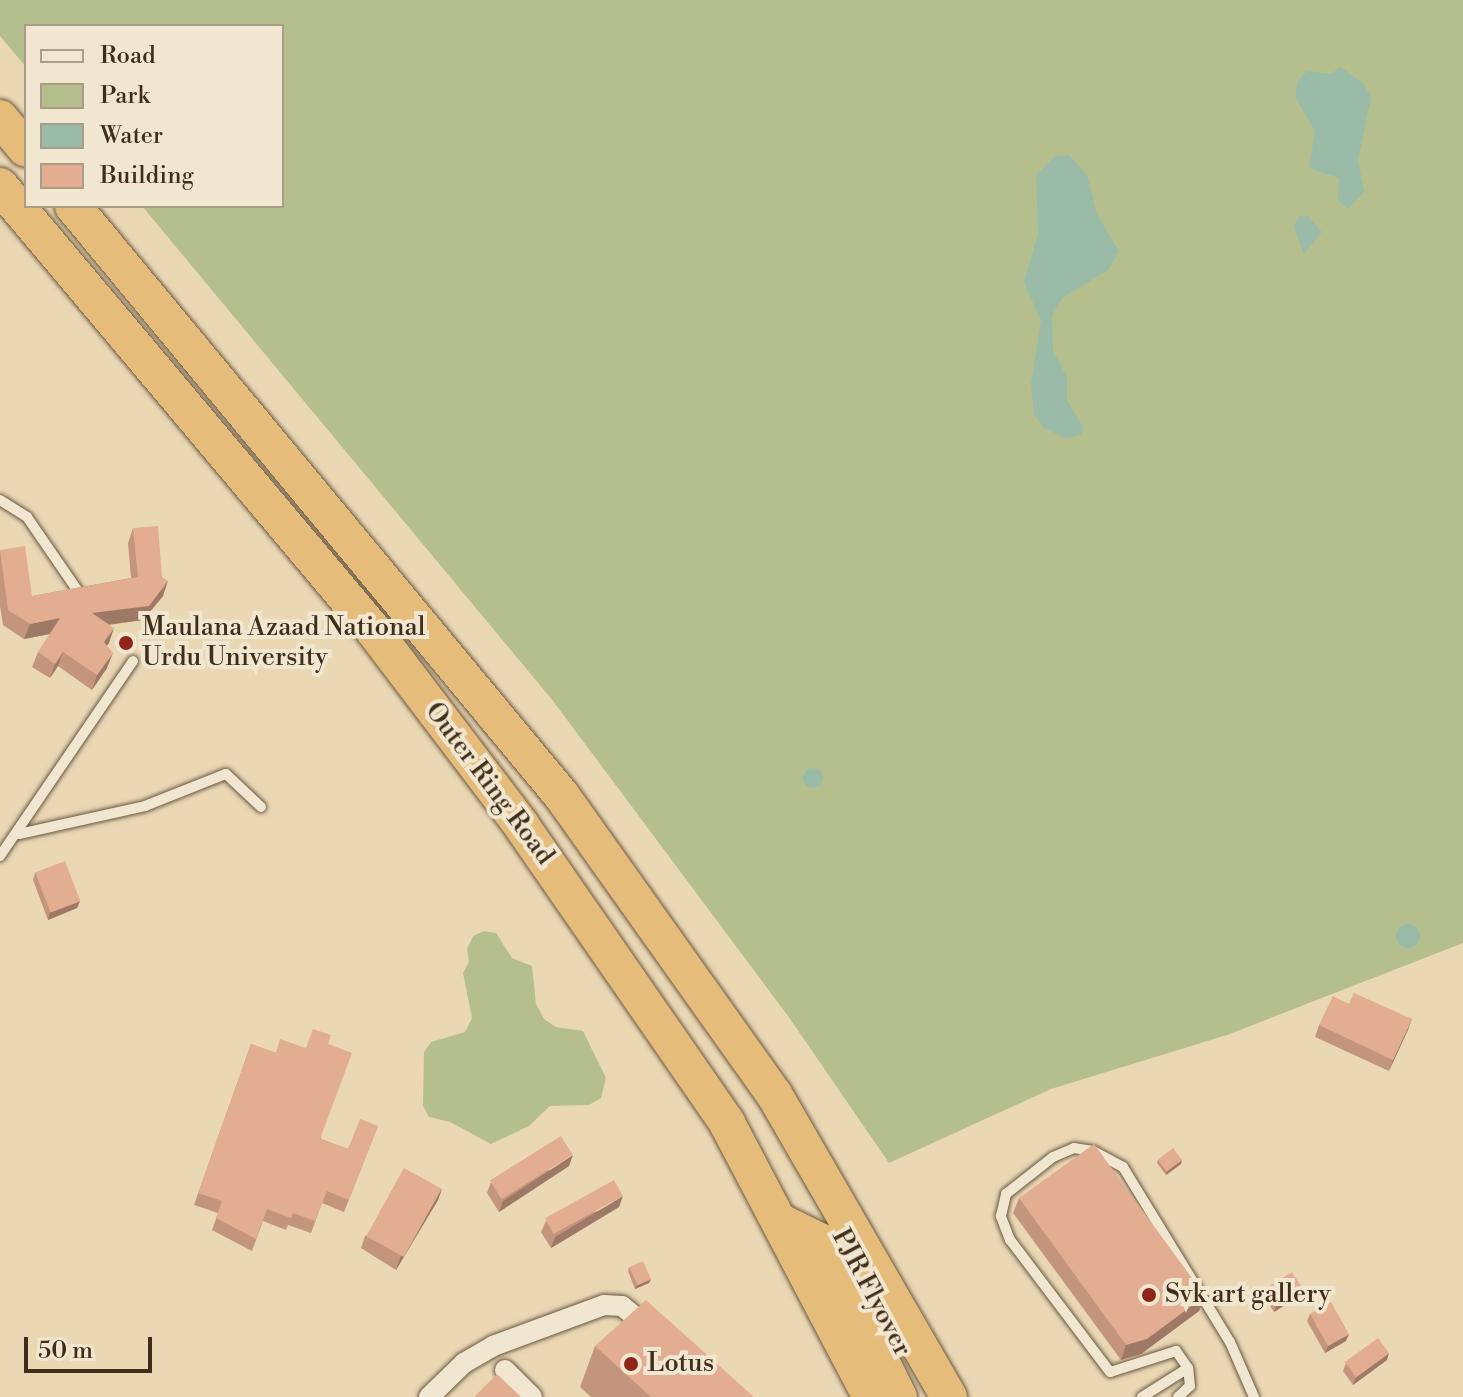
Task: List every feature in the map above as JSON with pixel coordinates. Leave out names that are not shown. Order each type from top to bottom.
[{"type":"highway","points":[[0,118],[24,147]]},
{"type":"highway","name":"Outer Ring Road","points":[[0,186],[374,631],[521,825],[727,1123],[783,1223],[871,1397]]},
{"type":"highway","name":"Outer Ring Road","points":[[75,208],[562,796],[774,1094],[822,1172],[949,1397]]},
{"type":"highway","name":"PJR Flyover","points":[[822,1172],[843,1263],[899,1397]]},
{"type":"highway","name":"PJR Flyover","points":[[783,1223],[822,1242],[843,1263],[926,1397]]},
{"type":"street","points":[[429,1397],[464,1363],[493,1346],[604,1305],[637,1315],[669,1350]]},
{"type":"street","points":[[505,1370],[532,1397]]},
{"type":"lane","points":[[0,500],[27,517],[80,594]]},
{"type":"lane","points":[[0,856],[19,834],[133,661]]},
{"type":"lane","points":[[19,834],[145,806],[226,774],[261,807]]},
{"type":"lane","points":[[1178,1397],[1190,1386],[1188,1368],[1176,1351],[1132,1369],[1110,1372],[1010,1240],[1001,1216],[1006,1194],[1053,1157],[1074,1148],[1093,1151],[1123,1167],[1230,1342],[1254,1397]]},
{"type":"lane","points":[[1142,1397],[1188,1368]]},
{"type":"green space","points":[[0,0],[1463,0],[1463,943],[1227,1035],[1051,1089],[889,1163],[788,1016],[553,701],[144,208],[284,208],[284,24],[24,24],[24,65],[0,36]]},
{"type":"green space","points":[[484,931],[496,933],[512,958],[532,966],[536,1004],[544,1019],[556,1027],[583,1031],[606,1078],[601,1098],[589,1105],[550,1106],[529,1126],[491,1144],[450,1122],[429,1117],[423,1106],[424,1052],[431,1042],[465,1032],[472,1018],[463,973],[469,962],[467,949],[473,936]]},
{"type":"water","points":[[1340,67],[1363,83],[1371,97],[1358,160],[1364,192],[1348,209],[1338,200],[1339,178],[1309,168],[1315,131],[1295,97],[1298,81],[1307,71],[1331,74]]},
{"type":"water","points":[[1069,155],[1087,175],[1097,215],[1119,251],[1108,270],[1062,298],[1052,316],[1053,351],[1067,377],[1067,400],[1083,427],[1081,435],[1065,438],[1044,428],[1034,414],[1031,384],[1041,321],[1024,282],[1038,234],[1036,175],[1055,156]]},
{"type":"water","points":[[1298,216],[1308,216],[1322,232],[1304,254],[1294,227]]},
{"type":"water","points":[[813,768],[820,771],[823,778],[820,785],[813,788],[806,785],[803,778],[806,771]]},
{"type":"water","points":[[1408,924],[1416,928],[1420,936],[1416,944],[1408,948],[1400,944],[1396,936],[1400,928]]},
{"type":"building","points":[[158,526],[162,577],[168,581],[149,606],[92,613],[114,628],[104,642],[113,653],[97,675],[63,652],[55,664],[38,652],[60,618],[30,624],[8,610],[0,550],[25,546],[32,596],[138,577],[133,528]]},
{"type":"building","points":[[65,861],[80,901],[51,913],[35,872]]},
{"type":"building","points":[[1354,993],[1412,1019],[1393,1060],[1319,1025],[1333,996],[1349,1004]]},
{"type":"building","points":[[313,1029],[331,1035],[328,1044],[352,1053],[320,1139],[348,1149],[360,1119],[378,1126],[349,1200],[327,1191],[315,1221],[293,1213],[291,1218],[267,1209],[256,1239],[216,1218],[222,1201],[198,1193],[251,1044],[276,1053],[280,1039],[306,1048]]},
{"type":"building","points":[[561,1136],[573,1155],[501,1199],[490,1181]]},
{"type":"building","points":[[1094,1144],[1205,1296],[1147,1339],[1126,1345],[1019,1198]]},
{"type":"building","points":[[1173,1148],[1182,1160],[1167,1171],[1158,1159]]},
{"type":"building","points":[[404,1168],[442,1189],[404,1257],[366,1236]]},
{"type":"building","points":[[614,1180],[623,1196],[554,1234],[545,1218]]},
{"type":"building","points":[[643,1261],[651,1279],[637,1285],[629,1267]]},
{"type":"building","points":[[1292,1272],[1302,1288],[1277,1304],[1267,1288]]},
{"type":"building","points":[[646,1300],[754,1397],[651,1397],[595,1346]]},
{"type":"building","points":[[1331,1302],[1349,1334],[1328,1346],[1310,1314]]},
{"type":"building","points":[[1378,1338],[1389,1353],[1356,1377],[1345,1362]]},
{"type":"building","points":[[497,1374],[521,1397],[474,1397]]},
{"type":"place","name":"Maulana Azaad National Urdu University","points":[[126,643]]},
{"type":"place","name":"Svk art gallery","points":[[1149,1295]]},
{"type":"place","name":"Lotus","points":[[631,1364]]}]
